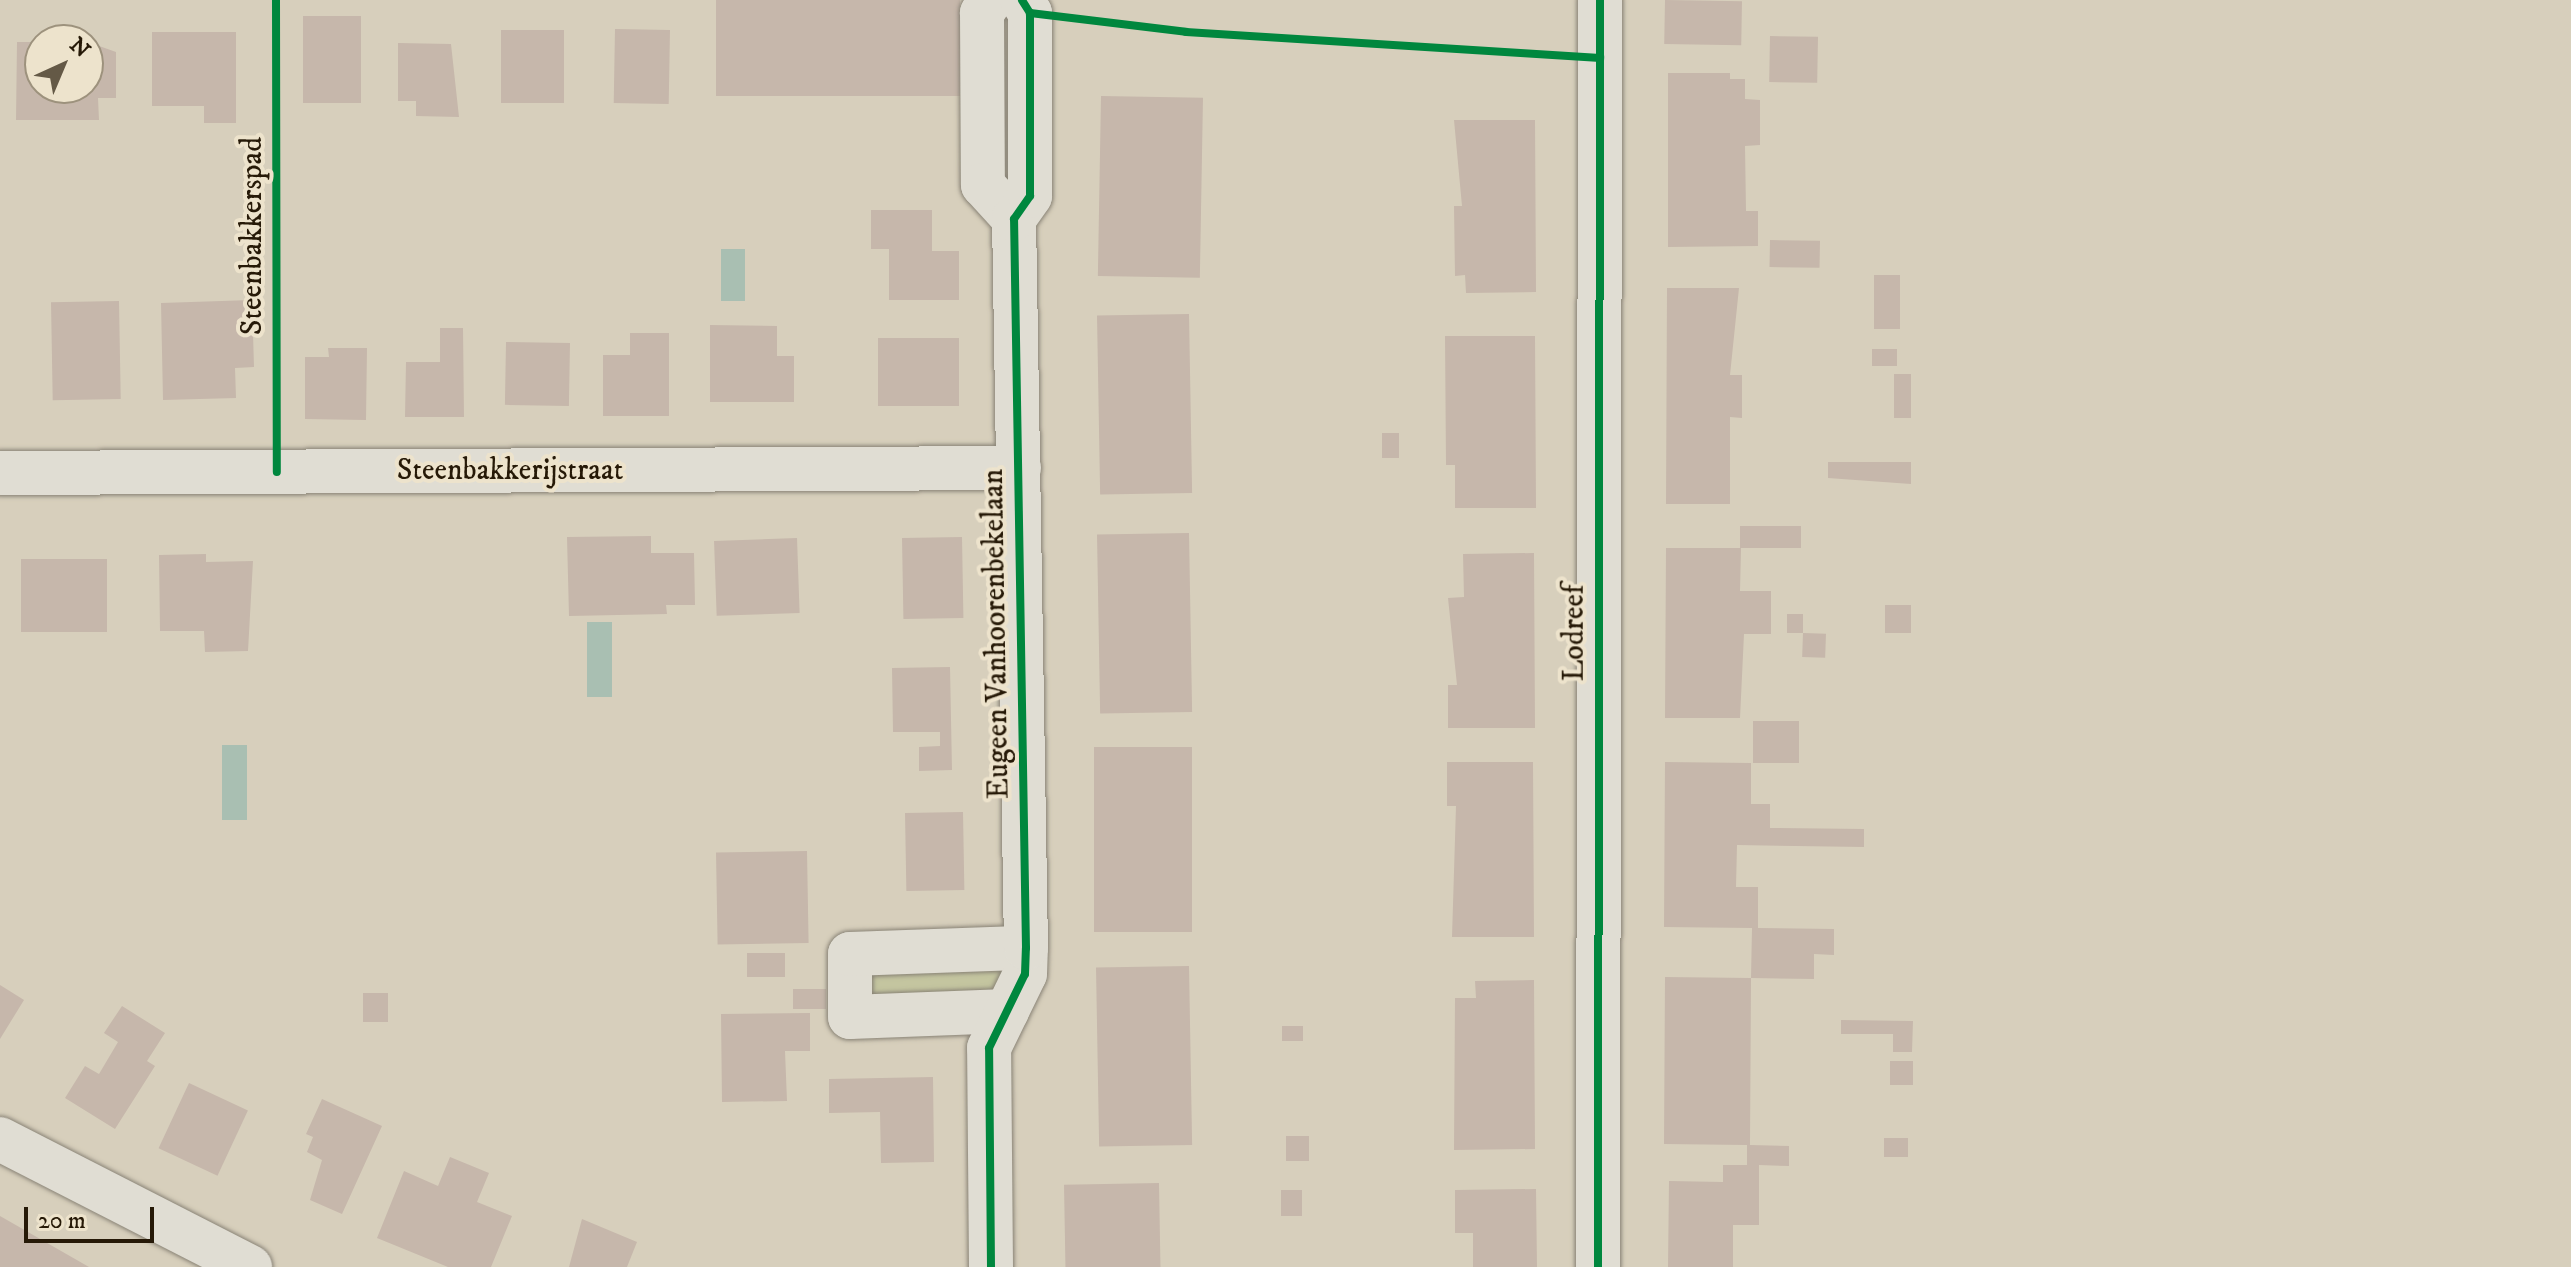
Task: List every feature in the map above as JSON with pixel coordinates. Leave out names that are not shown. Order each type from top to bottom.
[{"type":"street","points":[[991,0],[982,13],[983,185],[1014,219]]},
{"type":"street","name":"Eugeen Vanhoorenbekelaan","points":[[991,1267],[989,1048],[1025,974],[1026,948],[1014,219],[1030,196],[1030,13],[1022,0]]},
{"type":"street","name":"Lodreef","points":[[1598,1267],[1600,0]]},
{"type":"street","name":"Steenbakkerijstraat","points":[[0,473],[1019,468]]},
{"type":"street","points":[[1007,1011],[850,1017],[850,954],[1026,948]]},
{"type":"street","points":[[0,1139],[250,1267]]},
{"type":"green space","points":[[1026,948],[1007,1011],[850,1017],[850,954]]},
{"type":"shaded area","points":[[721,249],[745,249],[745,301],[721,301]]},
{"type":"shaded area","points":[[587,622],[612,622],[612,697],[587,697]]},
{"type":"shaded area","points":[[222,745],[247,745],[247,820],[222,820]]},
{"type":"building","points":[[716,0],[960,0],[960,96],[716,96]]},
{"type":"building","points":[[1665,0],[1742,1],[1741,45],[1664,44]]},
{"type":"building","points":[[303,16],[361,16],[361,103],[303,103]]},
{"type":"building","points":[[615,29],[670,30],[669,104],[614,103]]},
{"type":"building","points":[[501,30],[564,30],[564,103],[501,103]]},
{"type":"building","points":[[152,32],[236,32],[236,123],[204,123],[204,106],[152,106]]},
{"type":"building","points":[[1770,36],[1818,37],[1817,83],[1769,82]]},
{"type":"building","points":[[17,42],[24,42],[24,104],[98,104],[99,120],[16,120]]},
{"type":"building","points":[[398,43],[451,44],[459,117],[416,116],[416,101],[398,101]]},
{"type":"building","points":[[104,48],[116,52],[116,98],[104,98]]},
{"type":"building","points":[[1668,73],[1730,73],[1730,79],[1745,79],[1745,99],[1760,100],[1760,145],[1745,146],[1746,211],[1758,211],[1758,246],[1668,247]]},
{"type":"building","points":[[1101,96],[1203,98],[1200,278],[1098,276]]},
{"type":"building","points":[[1454,120],[1535,120],[1536,292],[1466,293],[1465,275],[1455,276],[1454,206],[1462,206]]},
{"type":"building","points":[[871,210],[932,210],[932,251],[959,251],[959,300],[889,300],[889,249],[871,249]]},
{"type":"building","points":[[1770,240],[1820,241],[1820,268],[1770,267]]},
{"type":"building","points":[[247,268],[262,268],[262,290],[247,290]]},
{"type":"building","points":[[1874,275],[1900,275],[1900,329],[1874,329]]},
{"type":"building","points":[[1667,288],[1739,288],[1730,375],[1742,375],[1742,418],[1730,417],[1730,504],[1666,504]]},
{"type":"building","points":[[252,300],[254,367],[235,368],[236,398],[163,400],[161,303]]},
{"type":"building","points":[[119,301],[121,399],[53,400],[51,302]]},
{"type":"building","points":[[1189,314],[1192,493],[1100,495],[1097,316]]},
{"type":"building","points":[[710,325],[777,326],[777,356],[794,356],[794,402],[710,402]]},
{"type":"building","points":[[440,328],[463,328],[464,417],[405,417],[406,362],[440,362]]},
{"type":"building","points":[[630,333],[669,333],[669,416],[603,416],[603,355],[630,355]]},
{"type":"building","points":[[1445,336],[1535,336],[1536,508],[1455,508],[1455,465],[1446,465]]},
{"type":"building","points":[[878,338],[959,338],[959,406],[878,406]]},
{"type":"building","points":[[506,342],[570,343],[569,406],[505,405]]},
{"type":"building","points":[[328,348],[367,348],[366,420],[305,419],[305,357],[329,357]]},
{"type":"building","points":[[1872,349],[1897,349],[1897,366],[1872,366]]},
{"type":"building","points":[[1894,374],[1911,374],[1911,418],[1894,418]]},
{"type":"building","points":[[1382,433],[1399,433],[1399,458],[1382,458]]},
{"type":"building","points":[[1828,462],[1911,462],[1911,484],[1828,478]]},
{"type":"building","points":[[1740,526],[1801,526],[1801,548],[1740,548]]},
{"type":"building","points":[[1189,533],[1192,712],[1100,714],[1097,535]]},
{"type":"building","points":[[651,536],[651,553],[694,553],[695,605],[666,605],[667,614],[569,616],[567,537]]},
{"type":"building","points":[[962,537],[963,618],[903,619],[902,538]]},
{"type":"building","points":[[797,538],[800,613],[717,616],[714,541]]},
{"type":"building","points":[[1666,548],[1741,548],[1740,591],[1771,591],[1771,634],[1744,634],[1740,718],[1665,718]]},
{"type":"building","points":[[1534,553],[1535,728],[1448,728],[1448,685],[1457,685],[1448,598],[1464,597],[1463,554]]},
{"type":"building","points":[[206,554],[206,562],[253,561],[248,651],[205,652],[204,631],[160,631],[159,555]]},
{"type":"building","points":[[21,559],[107,559],[107,632],[21,632]]},
{"type":"building","points":[[1885,605],[1911,605],[1911,633],[1885,633]]},
{"type":"building","points":[[1787,614],[1803,614],[1803,633],[1787,633]]},
{"type":"building","points":[[1803,633],[1826,634],[1825,658],[1802,657]]},
{"type":"building","points":[[950,667],[952,770],[919,771],[919,747],[940,746],[940,732],[893,732],[892,668]]},
{"type":"building","points":[[1753,721],[1799,721],[1799,763],[1753,763]]},
{"type":"building","points":[[1094,747],[1192,747],[1192,932],[1094,932]]},
{"type":"building","points":[[1447,762],[1533,762],[1534,937],[1452,937],[1456,806],[1447,806]]},
{"type":"building","points":[[1665,762],[1751,763],[1751,804],[1770,804],[1770,828],[1864,829],[1864,847],[1737,845],[1736,887],[1758,887],[1758,928],[1834,929],[1834,955],[1814,954],[1814,979],[1751,978],[1752,928],[1664,927]]},
{"type":"building","points":[[963,812],[964,890],[906,891],[905,813]]},
{"type":"building","points":[[807,851],[809,943],[718,945],[716,853]]},
{"type":"building","points":[[747,953],[785,953],[785,977],[747,977]]},
{"type":"building","points":[[1189,966],[1192,1145],[1099,1147],[1096,968]]},
{"type":"building","points":[[1665,977],[1751,978],[1750,1145],[1789,1146],[1789,1166],[1759,1165],[1759,1225],[1733,1225],[1733,1267],[1668,1267],[1669,1181],[1723,1182],[1723,1165],[1747,1165],[1747,1145],[1664,1144]]},
{"type":"building","points":[[1534,980],[1535,1149],[1454,1150],[1455,998],[1476,998],[1475,981]]},
{"type":"building","points":[[0,985],[24,1000],[0,1039]]},
{"type":"building","points":[[793,989],[826,989],[826,1009],[793,1009]]},
{"type":"building","points":[[363,993],[388,993],[388,1022],[363,1022]]},
{"type":"building","points":[[122,1006],[165,1033],[147,1061],[155,1066],[115,1129],[65,1098],[85,1066],[99,1074],[118,1042],[104,1033]]},
{"type":"building","points":[[810,1013],[810,1051],[785,1051],[787,1101],[722,1102],[721,1014]]},
{"type":"building","points":[[1841,1020],[1913,1021],[1912,1052],[1893,1052],[1893,1034],[1841,1034]]},
{"type":"building","points":[[1282,1026],[1303,1026],[1303,1041],[1282,1041]]},
{"type":"building","points":[[1890,1061],[1913,1061],[1913,1085],[1890,1085]]},
{"type":"building","points":[[933,1077],[934,1162],[881,1163],[880,1112],[829,1113],[829,1079]]},
{"type":"building","points":[[189,1083],[248,1110],[217,1176],[159,1148]]},
{"type":"building","points":[[322,1099],[382,1126],[342,1214],[310,1200],[322,1160],[307,1152],[313,1137],[306,1134]]},
{"type":"building","points":[[1286,1136],[1309,1136],[1309,1161],[1286,1161]]},
{"type":"building","points":[[1884,1138],[1908,1138],[1908,1157],[1884,1157]]},
{"type":"building","points":[[450,1157],[489,1173],[477,1202],[512,1216],[491,1267],[448,1267],[377,1238],[404,1171],[438,1186]]},
{"type":"building","points":[[1159,1183],[1160,1267],[1065,1267],[1064,1185]]},
{"type":"building","points":[[1536,1189],[1537,1267],[1473,1267],[1473,1233],[1455,1233],[1455,1190]]},
{"type":"building","points":[[1281,1190],[1302,1190],[1302,1216],[1281,1216]]},
{"type":"building","points":[[0,1216],[21,1228],[89,1267],[0,1267]]},
{"type":"building","points":[[582,1219],[637,1242],[627,1267],[569,1267]]},
{"type":"cycle path","name":"Steenbakkerspad","points":[[276,0],[277,472]]},
{"type":"cycle path","points":[[991,1267],[989,1048],[1025,974],[1026,948],[1014,219],[1030,196],[1030,13],[1022,0]]},
{"type":"cycle path","points":[[1598,1267],[1600,0]]},
{"type":"cycle path","points":[[1030,13],[1186,32],[1600,58]]}]
